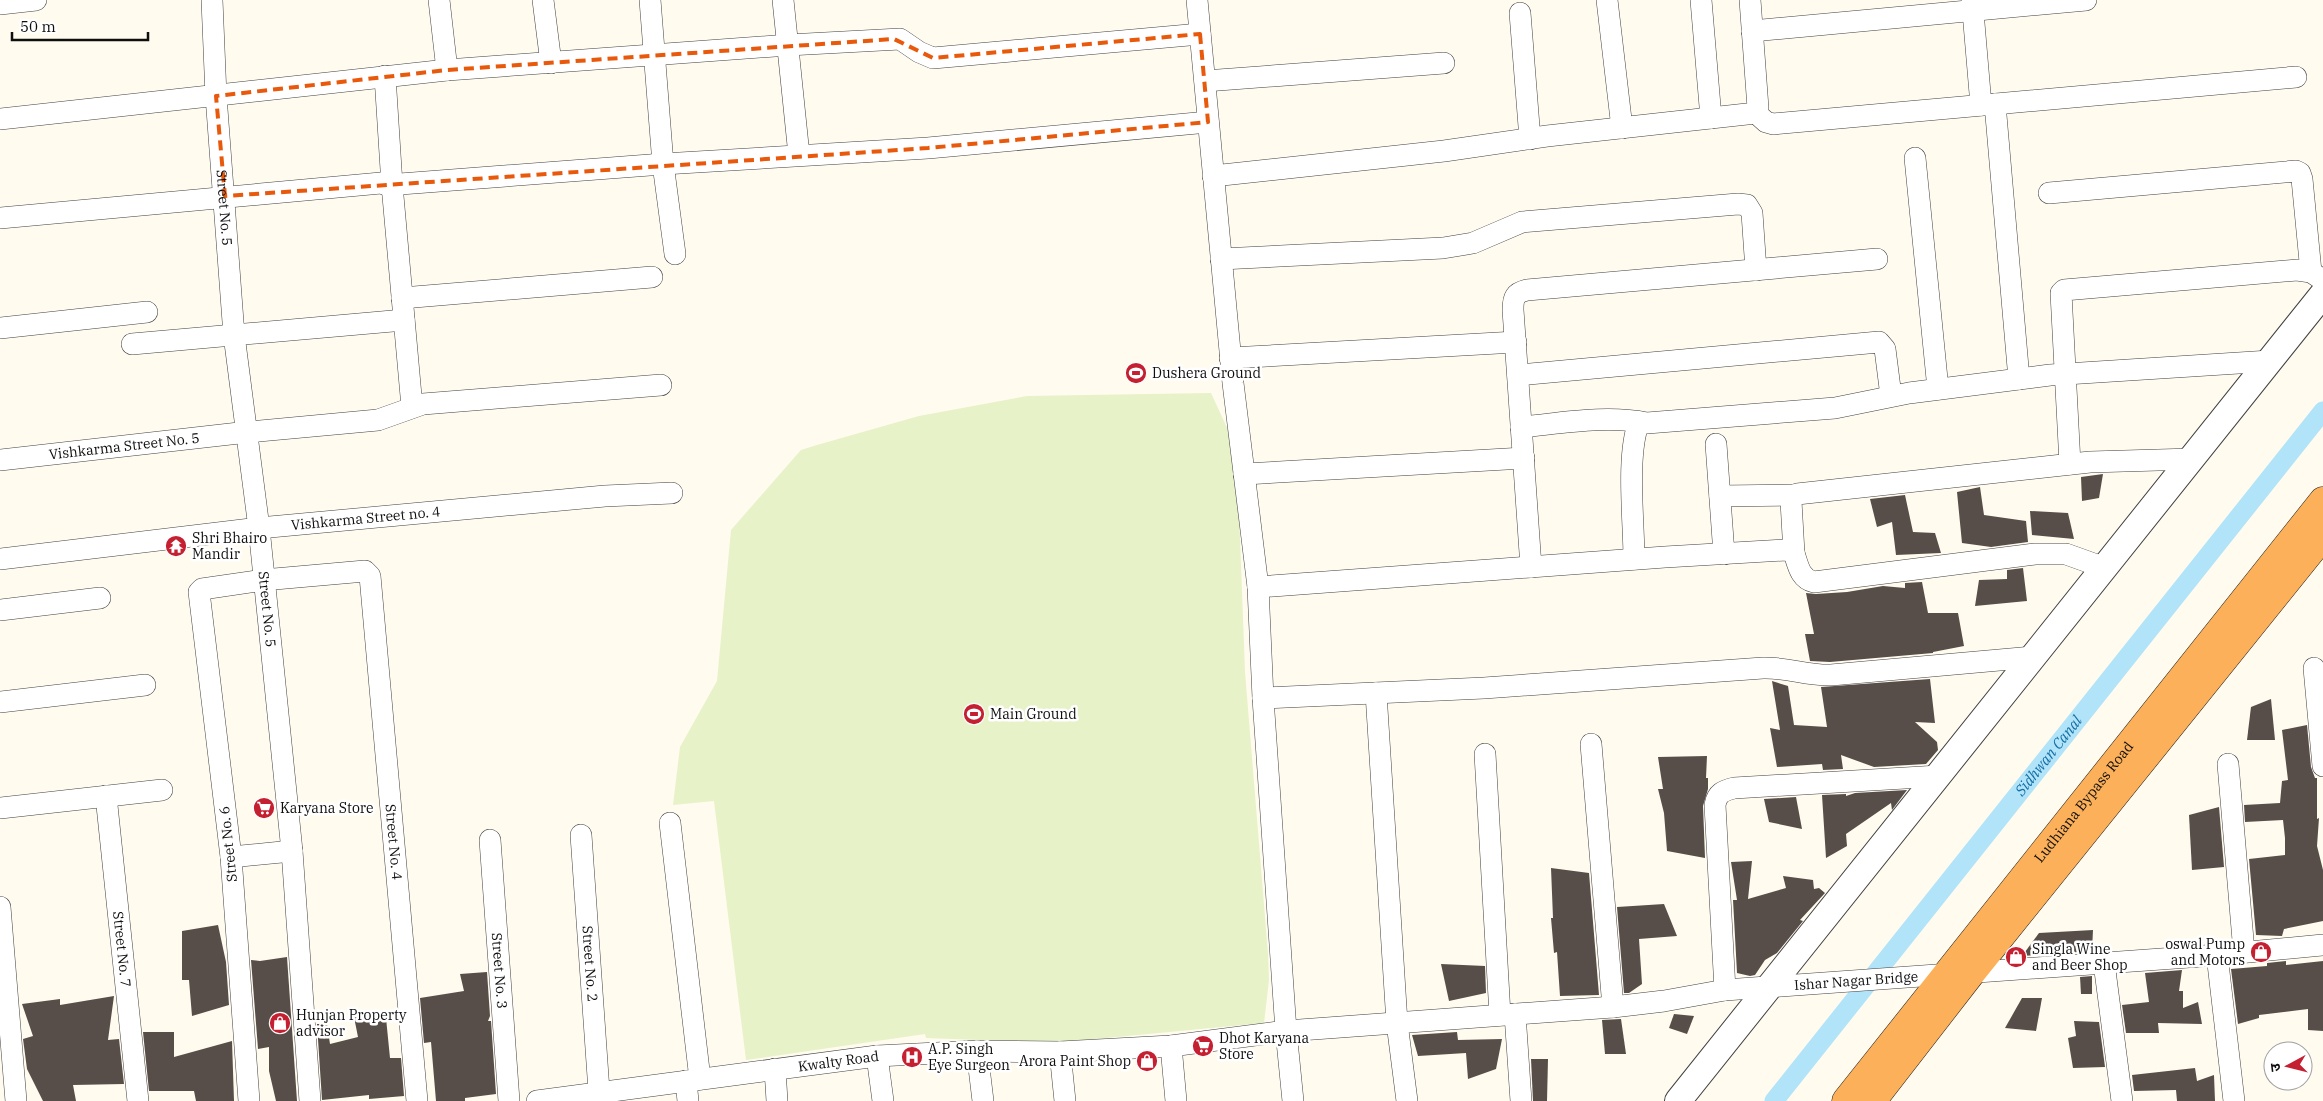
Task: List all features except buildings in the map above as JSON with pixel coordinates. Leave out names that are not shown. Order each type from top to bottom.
[{"type":"highway","name":"Ludhiana Bypass Road","points":[[1846,1101],[1936,974],[2323,501]]},
{"type":"highway","name":"Ludhiana Bypass Road","points":[[1872,1101],[1972,972],[2323,536]]},
{"type":"street","points":[[0,4],[36,0]]},
{"type":"street","name":"Street No. 5","points":[[212,0],[216,96],[234,335],[259,528],[292,851],[310,1101]]},
{"type":"street","points":[[438,0],[447,70]]},
{"type":"street","points":[[543,0],[551,63]]},
{"type":"street","points":[[650,0],[663,164],[675,254]]},
{"type":"street","points":[[783,0],[799,155]]},
{"type":"street","points":[[1197,0],[1230,358],[1258,587],[1263,698],[1286,1031],[1293,1101]]},
{"type":"street","points":[[1608,0],[1622,128]]},
{"type":"street","points":[[1701,0],[1711,118]]},
{"type":"street","points":[[1750,0],[1758,108],[1756,112]]},
{"type":"street","points":[[1752,31],[1973,5],[2086,0]]},
{"type":"street","points":[[1973,5],[1988,105],[2019,379]]},
{"type":"street","points":[[1520,13],[1530,139]]},
{"type":"street","points":[[0,119],[447,70],[788,44],[900,39],[919,52],[933,58],[1200,34]]},
{"type":"street","points":[[1205,81],[1444,63]]},
{"type":"street","points":[[385,76],[392,185],[412,406]]},
{"type":"street","points":[[1756,112],[1766,122],[1773,124],[2296,77]]},
{"type":"street","points":[[1214,176],[1425,154],[1530,139],[1756,112]]},
{"type":"street","points":[[0,218],[381,183],[392,185],[663,164],[928,148],[1208,122]]},
{"type":"street","points":[[1915,158],[1938,389]]},
{"type":"street","points":[[2050,193],[2296,171],[2300,173],[2302,179],[2317,276],[2297,270],[2064,290],[2061,293],[2070,464]]},
{"type":"street","points":[[1221,259],[1443,248],[1473,243],[1522,222],[1738,204],[1746,205],[1752,213],[1756,270]]},
{"type":"street","points":[[1531,567],[1513,310],[1514,296],[1517,293],[1527,290],[1877,259]]},
{"type":"street","points":[[402,298],[652,277]]},
{"type":"street","points":[[1678,1101],[1778,987],[1939,776],[2323,294]]},
{"type":"street","points":[[0,328],[147,312]]},
{"type":"street","points":[[132,344],[404,320]]},
{"type":"street","points":[[1230,358],[1516,342]]},
{"type":"street","points":[[1518,375],[1879,342],[1885,349],[1890,396]]},
{"type":"street","points":[[1521,427],[1609,420],[1640,422],[1681,421],[1835,408],[1890,396],[2065,374],[2270,361]]},
{"type":"street","name":"Vishkarma Street No. 5","points":[[0,460],[248,432],[378,420],[412,406],[661,385]]},
{"type":"street","points":[[1634,559],[1633,454],[1635,434],[1640,422]]},
{"type":"street","points":[[1716,444],[1724,554]]},
{"type":"street","points":[[1244,474],[1524,458]]},
{"type":"street","points":[[1720,496],[1794,495],[2070,464],[2192,459]]},
{"type":"street","name":"Vishkarma Street no. 4","points":[[0,559],[259,528],[606,496],[672,493]]},
{"type":"street","points":[[1794,495],[1791,501],[1794,553],[1800,571],[1805,578],[1814,582],[2035,554],[2066,554],[2105,568]]},
{"type":"street","points":[[1258,587],[1634,559],[1786,550],[1794,553]]},
{"type":"street","name":"Street No. 4","points":[[263,580],[365,571],[370,576],[417,1101]]},
{"type":"street","name":"Street No. 6","points":[[249,1101],[231,857],[198,596],[202,589],[263,580]]},
{"type":"street","points":[[0,610],[100,598]]},
{"type":"street","points":[[1263,698],[1572,682],[1763,668],[1780,668],[1816,675],[1831,675],[2033,657]]},
{"type":"street","points":[[2314,668],[2323,766]]},
{"type":"street","points":[[0,702],[145,685]]},
{"type":"street","points":[[1376,693],[1397,1023],[1408,1101]]},
{"type":"street","points":[[1591,744],[1613,1007]]},
{"type":"street","points":[[1486,754],[1507,1015],[1521,1101]]},
{"type":"street","points":[[2228,764],[2244,952]]},
{"type":"street","points":[[1725,990],[1714,805],[1716,798],[1722,792],[1734,788],[1939,776]]},
{"type":"street","points":[[0,808],[162,790]]},
{"type":"street","name":"Street No. 7","points":[[106,796],[138,1101]]},
{"type":"street","points":[[670,823],[692,1087]]},
{"type":"street","name":"Street No. 2","points":[[581,835],[605,1095]]},
{"type":"street","name":"Street No. 3","points":[[490,840],[508,1101]]},
{"type":"street","points":[[231,857],[292,851]]},
{"type":"street","points":[[0,907],[16,1101]]},
{"type":"street","name":"Ishar Nagar Bridge","points":[[1507,1015],[1613,1007],[1664,1001],[1725,990],[2217,955],[2323,945]]},
{"type":"street","points":[[2217,955],[2234,1101]]},
{"type":"street","points":[[2104,963],[2122,1101]]},
{"type":"street","name":"Kwalty Road","points":[[537,1101],[692,1087],[774,1069],[877,1056],[977,1051],[1060,1052],[1171,1046],[1286,1031],[1507,1015]]},
{"type":"street","points":[[1171,1046],[1176,1101]]},
{"type":"street","points":[[977,1051],[983,1101]]},
{"type":"street","points":[[1060,1052],[1065,1101]]},
{"type":"street","points":[[877,1056],[883,1101]]},
{"type":"street","points":[[774,1069],[777,1101]]},
{"type":"highlighted area","points":[[1200,34],[1208,122],[928,148],[225,196],[216,96],[447,70],[894,39],[933,58]]},
{"type":"green space","name":"Main Ground","points":[[1211,393],[1229,432],[1239,512],[1245,672],[1268,954],[1269,980],[1264,1023],[1053,1043],[926,1038],[925,1034],[746,1060],[714,801],[673,805],[680,747],[717,681],[731,530],[801,450],[817,445],[919,416],[1027,396]]},
{"type":"waterway","name":"Sidhwan Canal","points":[[1774,1101],[2323,411]]},
{"type":"place","name":"Dushera Ground","points":[[1136,373]]},
{"type":"place","name":"Shri Bhairo Mandir","points":[[176,546]]},
{"type":"place","name":"Main Ground","points":[[974,714]]},
{"type":"place","name":"Karyana Store","points":[[264,808]]},
{"type":"place","name":"oswal Pump and Motors","points":[[2261,952]]},
{"type":"place","name":"Singla Wine and Beer Shop","points":[[2016,957]]},
{"type":"place","name":"Hunjan Property advisor","points":[[280,1023]]},
{"type":"place","name":"Dhot Karyana Store","points":[[1203,1046]]},
{"type":"place","name":"A.P. Singh Eye Surgeon","points":[[912,1057]]},
{"type":"place","name":"Arora Paint Shop","points":[[1147,1061]]}]
